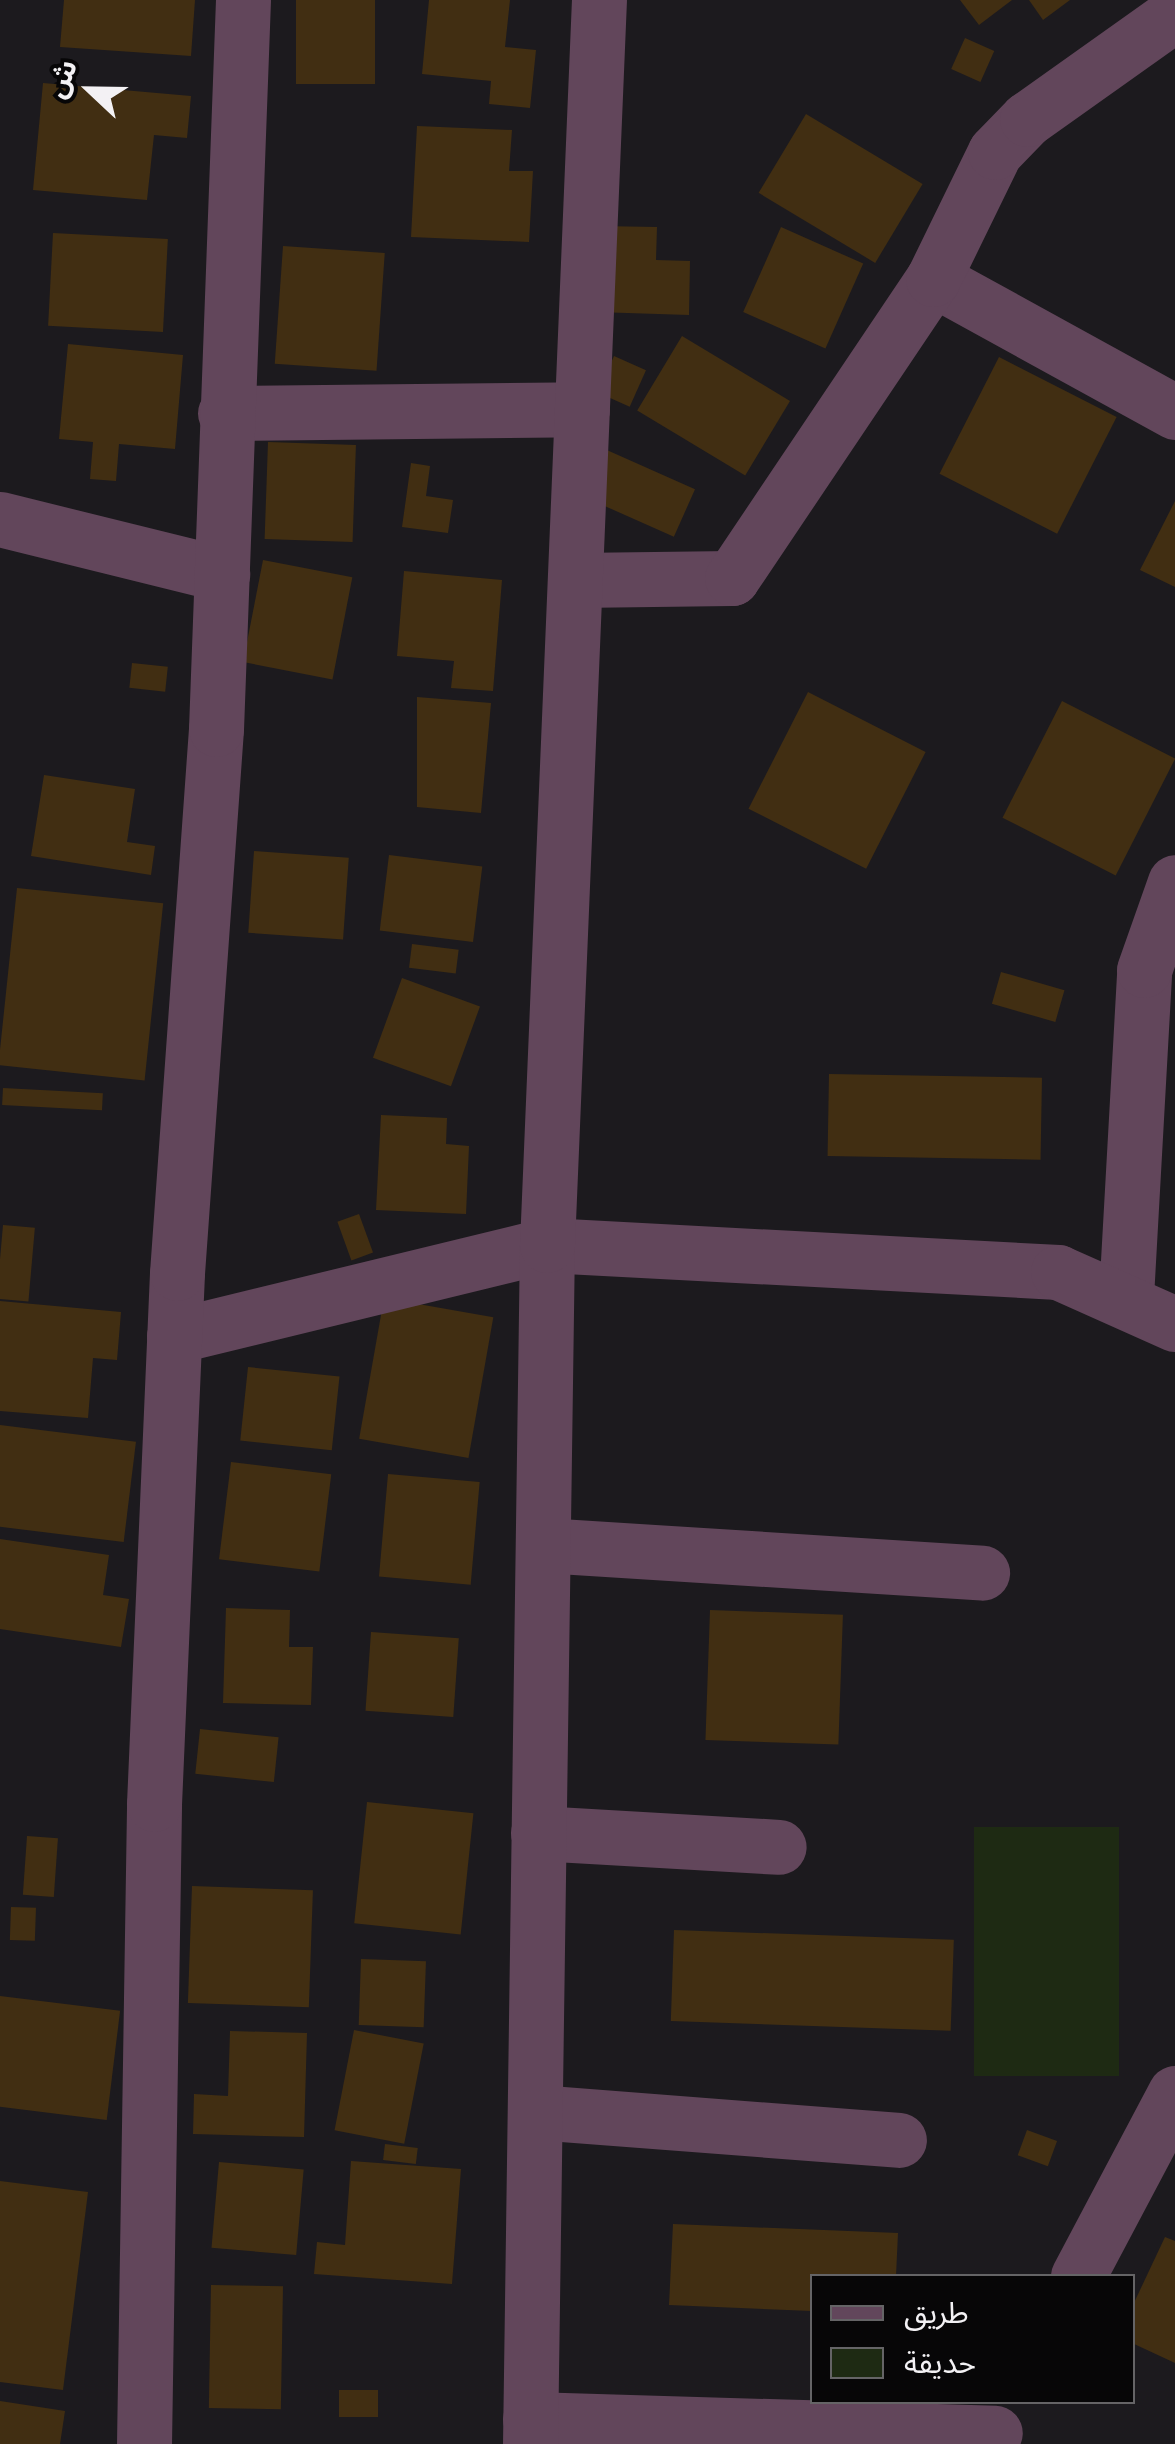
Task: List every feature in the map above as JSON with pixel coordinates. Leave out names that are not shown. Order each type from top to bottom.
[{"type":"street","points":[[144,2444],[154,1804],[174,1336],[222,574],[243,0]]},
{"type":"street","points":[[600,0],[547,1246],[530,2432],[999,2426]]},
{"type":"street","points":[[575,580],[732,578],[932,280],[995,152],[1027,118],[1175,14]]},
{"type":"street","points":[[932,280],[1175,412]]},
{"type":"street","points":[[225,413],[582,410]]},
{"type":"street","points":[[0,519],[222,574]]},
{"type":"street","points":[[1126,1297],[1144,970],[1175,882]]},
{"type":"street","points":[[174,1336],[547,1246],[1058,1272],[1126,1297],[1175,1324]]},
{"type":"street","points":[[543,1545],[982,1573]]},
{"type":"street","points":[[538,1833],[780,1847]]},
{"type":"street","points":[[1079,2274],[1175,2093]]},
{"type":"street","points":[[536,2112],[899,2140]]},
{"type":"green space","points":[[974,1827],[1119,1827],[1119,2076],[974,2076]]},
{"type":"building","points":[[64,0],[195,0],[191,56],[60,47]]},
{"type":"building","points":[[296,0],[375,0],[375,84],[296,84]]},
{"type":"building","points":[[429,0],[510,0],[505,47],[536,50],[530,108],[489,104],[491,81],[422,74]]},
{"type":"building","points":[[960,0],[1012,0],[979,25]]},
{"type":"building","points":[[1029,0],[1070,0],[1043,20]]},
{"type":"building","points":[[965,38],[994,51],[980,82],[951,69]]},
{"type":"building","points":[[43,83],[191,96],[187,138],[154,135],[147,200],[33,190]]},
{"type":"building","points":[[806,114],[923,184],[875,263],[759,193]]},
{"type":"building","points":[[417,126],[512,130],[509,171],[533,171],[529,242],[411,237]]},
{"type":"building","points":[[599,226],[657,227],[656,260],[690,261],[689,315],[596,312]]},
{"type":"building","points":[[781,227],[863,264],[825,349],[743,312]]},
{"type":"building","points":[[53,233],[168,239],[163,332],[48,326]]},
{"type":"building","points":[[283,246],[385,253],[377,371],[275,364]]},
{"type":"building","points":[[682,336],[790,401],[745,475],[637,411]]},
{"type":"building","points":[[68,344],[183,355],[175,449],[119,444],[116,481],[90,479],[93,442],[59,439]]},
{"type":"building","points":[[614,356],[646,370],[630,407],[598,393]]},
{"type":"building","points":[[999,357],[1117,417],[1057,534],[940,474]]},
{"type":"building","points":[[268,442],[356,445],[353,542],[265,539]]},
{"type":"building","points":[[600,447],[695,489],[674,537],[579,495]]},
{"type":"building","points":[[411,463],[430,466],[426,496],[453,500],[448,533],[402,527]]},
{"type":"building","points":[[1175,501],[1175,587],[1140,570]]},
{"type":"building","points":[[263,560],[352,577],[332,679],[243,662]]},
{"type":"building","points":[[404,571],[502,580],[493,691],[451,688],[454,661],[397,656]]},
{"type":"building","points":[[132,663],[168,667],[165,692],[129,688]]},
{"type":"building","points":[[808,692],[926,752],[866,869],[749,809]]},
{"type":"building","points":[[417,697],[491,703],[481,813],[417,807]]},
{"type":"building","points":[[1062,701],[1175,759],[1116,875],[1003,818]]},
{"type":"building","points":[[44,775],[135,789],[127,842],[155,846],[151,875],[31,856]]},
{"type":"building","points":[[254,851],[349,858],[343,939],[248,933]]},
{"type":"building","points":[[389,855],[482,866],[473,942],[380,930]]},
{"type":"building","points":[[17,888],[163,903],[145,1080],[0,1065]]},
{"type":"building","points":[[412,944],[459,950],[456,974],[409,968]]},
{"type":"building","points":[[1001,972],[1064,990],[1055,1022],[992,1004]]},
{"type":"building","points":[[402,978],[480,1006],[451,1086],[373,1058]]},
{"type":"building","points":[[829,1074],[1042,1078],[1041,1160],[828,1156]]},
{"type":"building","points":[[3,1088],[103,1093],[102,1110],[2,1105]]},
{"type":"building","points":[[381,1115],[447,1118],[446,1144],[469,1146],[466,1214],[376,1210]]},
{"type":"building","points":[[359,1214],[373,1253],[351,1260],[337,1222]]},
{"type":"building","points":[[3,1225],[35,1228],[28,1302],[0,1299]]},
{"type":"building","points":[[384,1298],[493,1317],[468,1458],[359,1439]]},
{"type":"building","points":[[0,1301],[121,1312],[117,1360],[93,1358],[88,1418],[0,1411]]},
{"type":"building","points":[[248,1367],[339,1377],[332,1450],[240,1441]]},
{"type":"building","points":[[0,1425],[136,1442],[124,1542],[0,1527]]},
{"type":"building","points":[[231,1462],[331,1474],[319,1572],[219,1559]]},
{"type":"building","points":[[388,1474],[480,1482],[471,1585],[379,1577]]},
{"type":"building","points":[[0,1539],[109,1555],[103,1595],[129,1599],[121,1647],[0,1629]]},
{"type":"building","points":[[226,1608],[290,1610],[289,1647],[313,1647],[311,1705],[223,1703]]},
{"type":"building","points":[[710,1610],[843,1615],[838,1745],[705,1740]]},
{"type":"building","points":[[371,1632],[459,1638],[453,1717],[365,1711]]},
{"type":"building","points":[[200,1729],[279,1737],[274,1782],[195,1774]]},
{"type":"building","points":[[367,1802],[473,1813],[461,1935],[354,1923]]},
{"type":"building","points":[[27,1836],[58,1838],[54,1897],[23,1895]]},
{"type":"building","points":[[192,1886],[313,1890],[309,2007],[188,2003]]},
{"type":"building","points":[[11,1907],[36,1908],[35,1941],[10,1940]]},
{"type":"building","points":[[674,1930],[954,1940],[951,2031],[671,2021]]},
{"type":"building","points":[[361,1959],[426,1961],[424,2027],[359,2025]]},
{"type":"building","points":[[0,1996],[120,2011],[107,2120],[0,2107]]},
{"type":"building","points":[[354,2030],[424,2044],[404,2144],[335,2130]]},
{"type":"building","points":[[230,2031],[307,2033],[304,2137],[193,2134],[194,2094],[228,2096]]},
{"type":"building","points":[[1027,2130],[1057,2141],[1048,2166],[1018,2155]]},
{"type":"building","points":[[385,2144],[418,2148],[416,2164],[383,2160]]},
{"type":"building","points":[[351,2161],[461,2169],[452,2284],[314,2274],[317,2242],[345,2245]]},
{"type":"building","points":[[219,2162],[304,2169],[296,2255],[212,2248]]},
{"type":"building","points":[[0,2181],[88,2192],[63,2390],[0,2382]]},
{"type":"building","points":[[673,2224],[898,2233],[896,2274],[810,2274],[810,2311],[669,2305]]},
{"type":"building","points":[[1165,2237],[1175,2241],[1175,2363],[1135,2344],[1135,2301]]},
{"type":"building","points":[[211,2285],[283,2286],[281,2409],[209,2408]]},
{"type":"building","points":[[339,2390],[378,2390],[378,2417],[339,2417]]},
{"type":"building","points":[[0,2401],[65,2411],[60,2444],[0,2444]]}]
